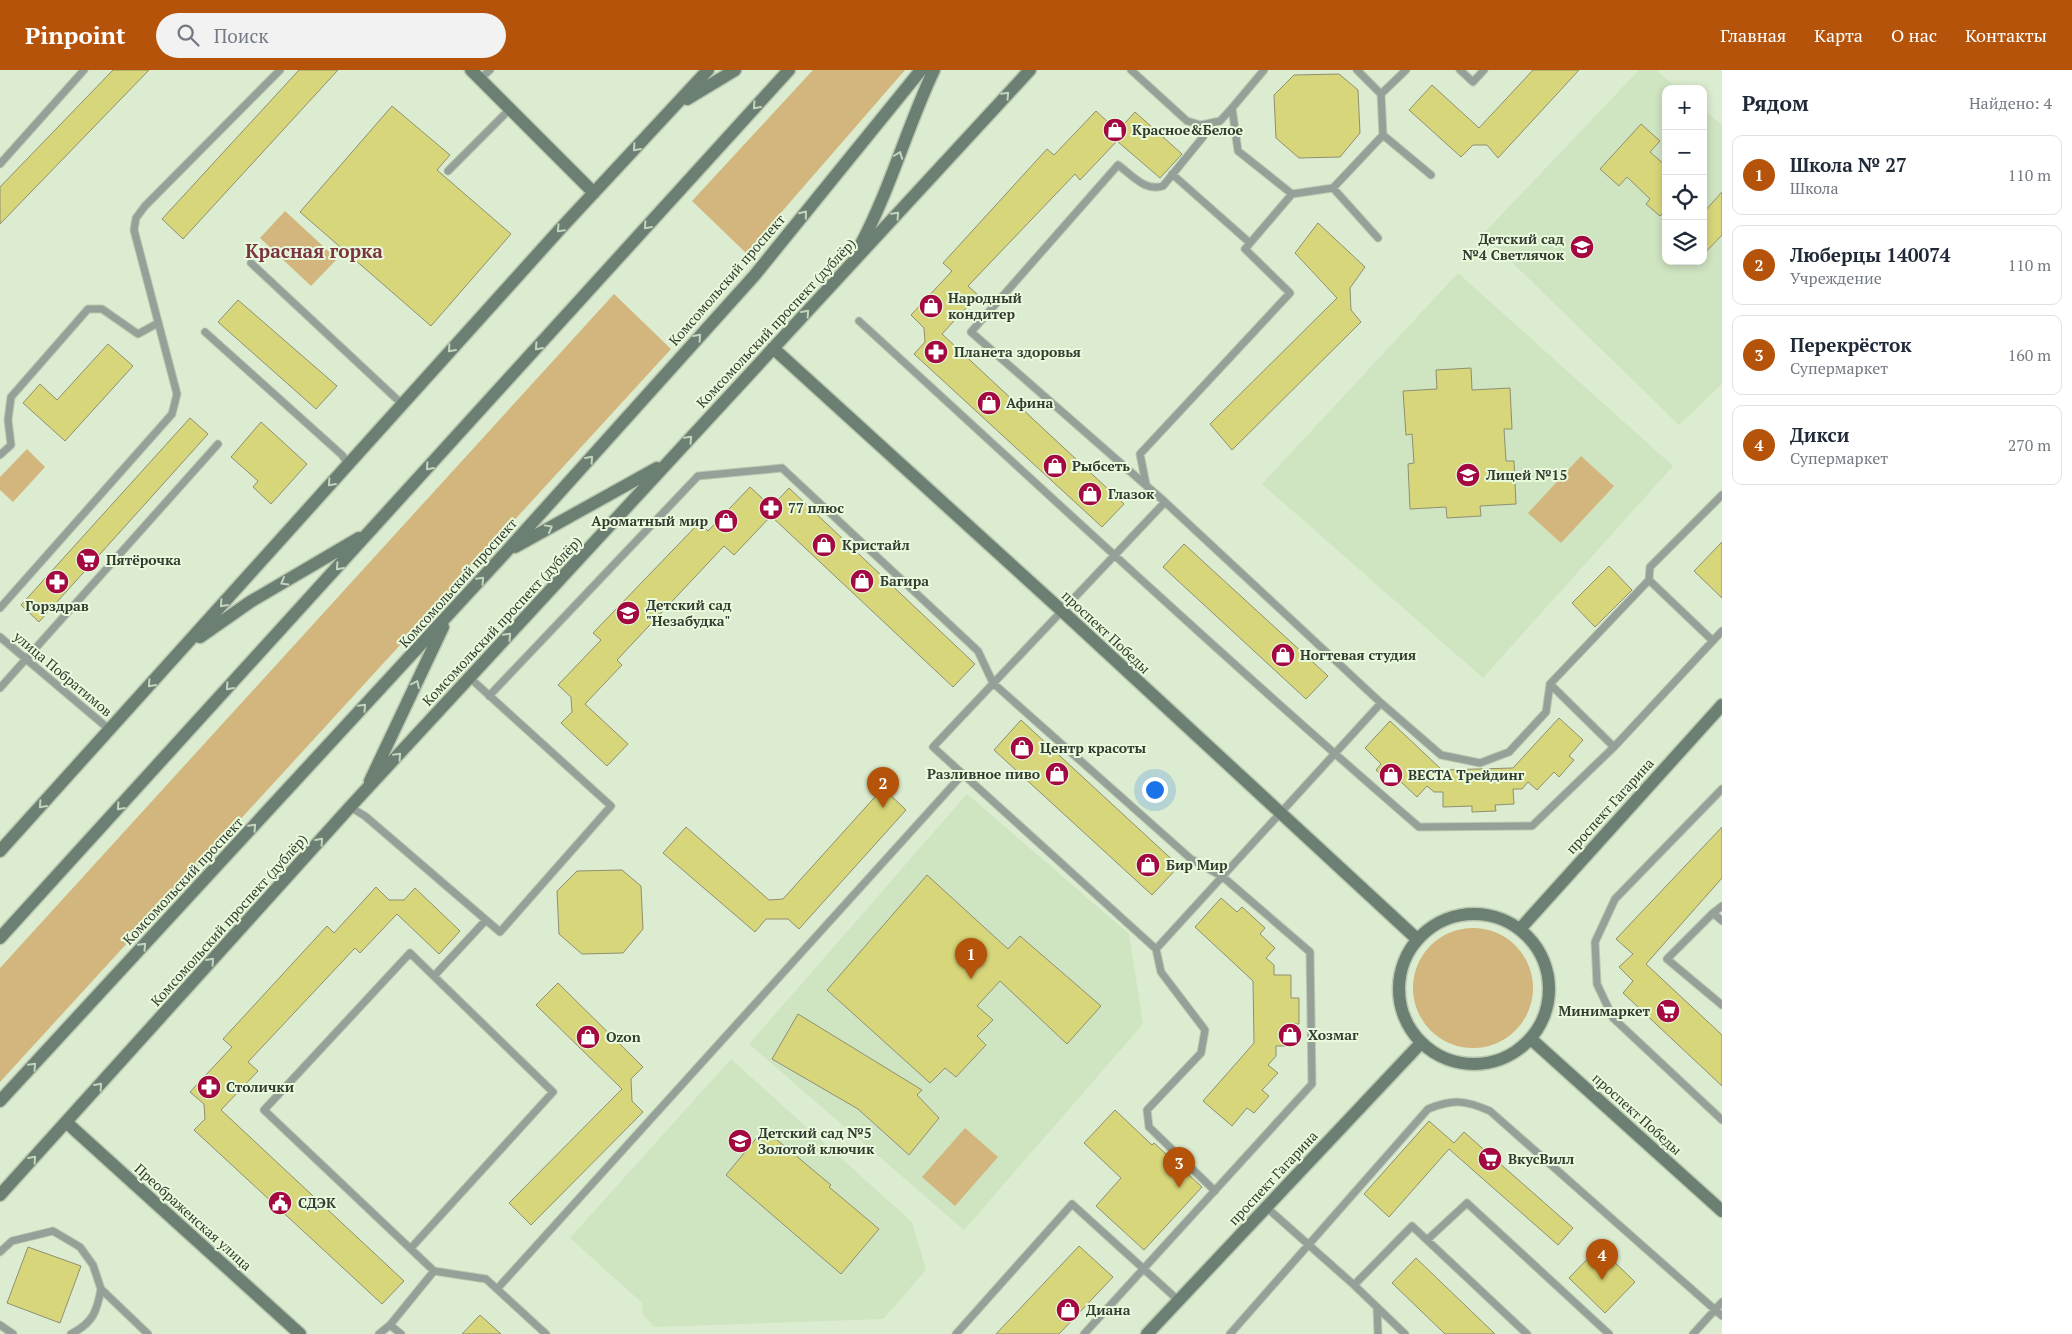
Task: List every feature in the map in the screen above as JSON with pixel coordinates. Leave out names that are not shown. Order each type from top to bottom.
[{"type":"street","points":[[0,851],[402,404],[708,70]]},
{"type":"street","points":[[668,112],[735,70]]},
{"type":"street","points":[[0,938],[789,70]]},
{"type":"street","name":"Комсомольский проспект","points":[[0,1101],[506,552],[754,276],[921,70]]},
{"type":"street","points":[[851,263],[874,220],[919,102],[934,70]]},
{"type":"street","name":"Комсомольский проспект (дублёр)","points":[[0,1195],[350,807],[1030,70]]},
{"type":"street","points":[[481,73],[510,109],[594,194]]},
{"type":"street","name":"проспект Победы","points":[[773,348],[1061,610],[1417,939]]},
{"type":"street","points":[[506,552],[668,463]]},
{"type":"street","points":[[184,648],[250,602],[371,531]]},
{"type":"street","points":[[365,792],[448,615]]},
{"type":"street","name":"проспект Гагарина","points":[[1520,929],[1722,705]]},
{"type":"street","points":[[1478,913],[1500,918],[1520,929],[1537,947],[1547,970],[1550,994],[1544,1018],[1530,1039],[1506,1058],[1476,1064],[1446,1059],[1421,1043],[1407,1024],[1399,1003],[1398,980],[1404,958],[1417,939],[1434,924],[1455,915],[1478,913]]},
{"type":"street","name":"проспект Победы","points":[[1530,1039],[1722,1211]]},
{"type":"street","name":"проспект Гагарина","points":[[1147,1334],[1421,1043]]},
{"type":"street","name":"Преображенская улица","points":[[66,1122],[300,1334]]},
{"type":"lane","points":[[0,164],[84,70]]},
{"type":"lane","points":[[0,608],[172,414],[177,394],[134,230],[136,218],[145,206],[280,70]]},
{"type":"lane","points":[[1130,70],[1187,122],[1202,125],[1220,121],[1264,70]]},
{"type":"lane","points":[[1146,485],[1140,454],[1290,293],[1245,249],[1292,194],[1333,188],[1383,134],[1381,94],[1357,70]]},
{"type":"lane","points":[[1381,94],[1406,70]]},
{"type":"lane","points":[[1460,70],[1473,82],[1484,70]]},
{"type":"lane","points":[[1232,108],[1238,151],[1292,194]]},
{"type":"lane","points":[[448,171],[510,109]]},
{"type":"lane","points":[[1202,125],[1204,137],[1163,186],[1154,189],[1147,187],[1118,165],[971,332],[1165,502],[1381,703],[1441,754],[1480,763],[1509,752],[1546,712],[1550,684],[1649,580],[1650,567],[1722,495]]},
{"type":"lane","points":[[1383,134],[1430,175]]},
{"type":"lane","points":[[1172,174],[1250,243]]},
{"type":"lane","points":[[1333,188],[1378,238]]},
{"type":"lane","points":[[251,263],[402,404]]},
{"type":"lane","points":[[0,455],[11,445],[8,420],[11,396],[88,309],[102,309],[138,334],[158,323]]},
{"type":"lane","points":[[859,321],[1114,555],[1419,827],[1532,826],[1614,747],[1722,631]]},
{"type":"lane","points":[[205,332],[342,456],[348,464]]},
{"type":"lane","points":[[0,688],[218,444]]},
{"type":"lane","points":[[489,696],[698,476],[782,468],[978,651],[993,682],[1191,859],[1223,877],[1310,952],[1312,1084],[1084,1334]]},
{"type":"lane","points":[[1165,502],[933,747],[1156,949],[1161,972],[1204,1030],[1200,1053],[1147,1110],[1149,1127],[1216,1191]]},
{"type":"lane","points":[[1649,580],[1713,641]]},
{"type":"lane","name":"улица Побратимов","points":[[0,637],[110,730]]},
{"type":"lane","points":[[350,807],[365,816],[500,932],[611,806],[470,678]]},
{"type":"lane","points":[[1550,684],[1614,747]]},
{"type":"lane","points":[[1156,949],[1381,703]]},
{"type":"lane","points":[[497,1289],[963,774]]},
{"type":"lane","points":[[1722,789],[1616,899],[1595,942],[1597,984],[1613,1018],[1722,1120]]},
{"type":"lane","points":[[1722,906],[1667,960],[1722,1005]]},
{"type":"lane","points":[[1713,913],[1722,921]]},
{"type":"lane","points":[[434,976],[486,920]]},
{"type":"lane","points":[[411,1248],[553,1092],[410,953],[264,1110],[434,1271],[486,1279],[546,1334]]},
{"type":"lane","points":[[1230,1334],[1428,1109],[1446,1102],[1469,1102],[1490,1111],[1722,1316]]},
{"type":"lane","points":[[1427,1240],[1467,1203],[1609,1334]]},
{"type":"lane","points":[[956,1334],[1072,1204],[1178,1300]]},
{"type":"lane","points":[[1266,1207],[1354,1285],[1405,1334]]},
{"type":"lane","points":[[1354,1285],[1412,1226],[1527,1334]]},
{"type":"lane","points":[[0,1252],[12,1241],[53,1231],[80,1247],[93,1265],[102,1289],[148,1334]]},
{"type":"lane","points":[[379,1334],[390,1325],[434,1271]]},
{"type":"lane","points":[[71,1334],[80,1330],[97,1311],[102,1289]]},
{"type":"lane","points":[[1692,1334],[1722,1302]]},
{"type":"lane","points":[[1377,1307],[1378,1334]]},
{"type":"lane","points":[[0,1325],[13,1334]]},
{"type":"lane","points":[[390,1325],[401,1334]]},
{"type":"shaded area","points":[[813,70],[905,70],[746,253],[692,201]]},
{"type":"shaded area","name":"Детский сад №4 Светлячок","points":[[1639,70],[1656,70],[1674,85],[1662,85],[1662,265],[1707,265],[1707,112],[1722,125],[1722,384],[1679,425],[1483,234]]},
{"type":"shaded area","points":[[285,211],[337,259],[311,286],[260,238]]},
{"type":"shaded area","name":"Лицей №15","points":[[1458,273],[1673,466],[1483,678],[1262,484]]},
{"type":"shaded area","points":[[614,294],[671,349],[0,1082],[0,968]]},
{"type":"shaded area","points":[[27,449],[45,467],[13,502],[0,490],[0,477]]},
{"type":"shaded area","points":[[1581,456],[1614,486],[1561,543],[1528,513]]},
{"type":"shaded area","points":[[967,794],[1129,934],[1143,1024],[964,1230],[749,1044]]},
{"type":"shaded area","points":[[1473,928],[1485,929],[1496,933],[1506,938],[1515,946],[1523,955],[1528,965],[1532,976],[1532,1000],[1528,1011],[1523,1021],[1515,1030],[1506,1038],[1496,1043],[1485,1047],[1473,1048],[1461,1047],[1450,1043],[1440,1038],[1431,1030],[1423,1021],[1418,1011],[1414,1000],[1413,988],[1414,976],[1418,965],[1423,955],[1431,946],[1440,938],[1450,933],[1461,929]]},
{"type":"shaded area","name":"Детский сад №5 Золотой ключик","points":[[731,1059],[912,1222],[926,1270],[883,1319],[654,1327],[643,1315],[642,1303],[570,1238]]},
{"type":"shaded area","points":[[965,1128],[998,1157],[955,1206],[922,1177]]},
{"type":"building","points":[[113,70],[149,70],[0,224],[0,187]]},
{"type":"building","points":[[299,70],[338,70],[183,239],[162,219]]},
{"type":"building","points":[[1533,70],[1579,70],[1498,158],[1487,145],[1473,145],[1461,157],[1409,110],[1432,85],[1479,128]]},
{"type":"building","points":[[1339,74],[1358,90],[1360,133],[1340,157],[1299,158],[1276,138],[1274,95],[1294,75]]},
{"type":"building","points":[[392,106],[450,155],[437,170],[511,234],[431,326],[300,212]]},
{"type":"building","points":[[1096,111],[1110,124],[1124,124],[1135,112],[1182,154],[1160,178],[1117,141],[1080,180],[1075,174],[968,286],[978,295],[942,334],[1124,504],[1102,527],[914,354],[925,342],[924,328],[911,315],[952,271],[943,263],[1047,149],[1054,155]]},
{"type":"building","points":[[1641,124],[1660,141],[1650,152],[1662,162],[1662,214],[1660,216],[1646,204],[1650,199],[1627,177],[1619,186],[1600,169]]},
{"type":"building","points":[[1722,192],[1722,235],[1707,251],[1707,220],[1707,209]]},
{"type":"building","points":[[1318,223],[1365,267],[1350,288],[1351,310],[1361,322],[1232,450],[1210,424],[1337,298],[1295,253]]},
{"type":"building","points":[[238,300],[337,386],[316,409],[218,322]]},
{"type":"building","points":[[108,344],[133,366],[65,441],[23,403],[40,384],[57,400]]},
{"type":"building","points":[[1471,368],[1472,390],[1510,388],[1512,429],[1504,429],[1506,461],[1514,461],[1516,504],[1480,506],[1481,516],[1447,518],[1446,507],[1410,509],[1408,464],[1414,463],[1412,434],[1406,435],[1403,391],[1437,389],[1436,370]]},
{"type":"building","points":[[190,418],[208,434],[39,622],[21,605]]},
{"type":"building","points":[[261,422],[307,464],[271,504],[253,487],[258,481],[231,457]]},
{"type":"building","points":[[750,487],[764,500],[778,500],[789,488],[975,664],[953,687],[771,516],[734,555],[724,546],[617,660],[622,665],[585,704],[628,744],[607,766],[561,723],[572,712],[571,697],[558,685],[601,640],[593,633],[699,523],[708,531]]},
{"type":"building","points":[[1722,542],[1722,598],[1694,571]]},
{"type":"building","points":[[1184,544],[1328,676],[1306,699],[1163,567]]},
{"type":"building","points":[[1609,566],[1632,590],[1595,627],[1572,603]]},
{"type":"building","points":[[1559,718],[1583,740],[1569,756],[1574,760],[1559,777],[1554,772],[1537,790],[1528,782],[1522,789],[1513,789],[1514,804],[1495,805],[1496,811],[1472,812],[1472,806],[1443,807],[1443,792],[1434,792],[1427,786],[1417,797],[1400,781],[1394,787],[1376,770],[1381,764],[1365,748],[1390,721],[1442,770],[1513,768]]},
{"type":"building","points":[[1021,720],[1179,866],[1152,895],[994,750]]},
{"type":"building","points":[[883,788],[906,810],[799,929],[788,919],[766,919],[755,932],[663,853],[686,827],[769,900],[783,899]]},
{"type":"building","points":[[1722,827],[1722,878],[1646,964],[1722,1035],[1722,1086],[1623,993],[1633,981],[1619,967],[1633,954],[1616,939]]},
{"type":"building","points":[[622,870],[641,886],[643,929],[623,953],[582,954],[559,934],[557,891],[577,871]]},
{"type":"building","points":[[927,875],[1008,949],[1020,936],[1101,1006],[1067,1044],[1000,981],[977,1006],[993,1020],[977,1036],[986,1045],[956,1077],[945,1068],[930,1083],[827,990]]},
{"type":"building","points":[[376,887],[389,900],[404,900],[415,888],[460,931],[439,954],[397,914],[360,953],[355,948],[248,1062],[258,1071],[221,1110],[404,1281],[382,1304],[194,1130],[205,1119],[204,1104],[190,1092],[232,1047],[223,1039],[327,926],[334,933]]},
{"type":"building","points":[[1221,898],[1237,912],[1242,907],[1265,928],[1260,934],[1275,948],[1266,958],[1274,965],[1274,975],[1291,975],[1291,998],[1299,998],[1299,1024],[1291,1024],[1291,1046],[1276,1046],[1276,1056],[1268,1065],[1278,1073],[1262,1090],[1269,1096],[1254,1113],[1247,1108],[1232,1126],[1203,1101],[1254,1043],[1253,981],[1195,927]]},
{"type":"building","points":[[558,983],[643,1067],[631,1079],[632,1101],[643,1112],[531,1225],[509,1203],[622,1089],[536,1005]]},
{"type":"building","points":[[798,1014],[922,1090],[917,1095],[939,1118],[909,1155],[858,1109],[772,1059]]},
{"type":"building","points":[[1115,1110],[1152,1145],[1154,1143],[1202,1187],[1144,1250],[1096,1206],[1121,1178],[1084,1143]]},
{"type":"building","points":[[1429,1121],[1454,1143],[1464,1132],[1573,1228],[1558,1245],[1449,1149],[1389,1217],[1364,1194]]},
{"type":"building","points":[[764,1129],[831,1185],[829,1187],[879,1229],[841,1274],[726,1175]]},
{"type":"building","points":[[1079,1246],[1113,1277],[1059,1334],[996,1334]]},
{"type":"building","points":[[28,1247],[81,1266],[60,1323],[7,1303]]},
{"type":"building","points":[[1599,1247],[1635,1282],[1605,1313],[1569,1278]]},
{"type":"building","points":[[1416,1258],[1495,1334],[1445,1334],[1392,1283]]},
{"type":"building","points":[[480,1315],[501,1334],[462,1334]]},
{"type":"place","name":"Красное&Белое","points":[[1115,130]]},
{"type":"place","name":"Детский сад №4 Светлячок","points":[[1582,247]]},
{"type":"place","name":"Народный кондитер","points":[[931,306]]},
{"type":"place","name":"Планета здоровья","points":[[936,352]]},
{"type":"place","name":"Афина","points":[[989,403]]},
{"type":"place","name":"Рыбсеть","points":[[1055,466]]},
{"type":"place","name":"Лицей №15","points":[[1468,475]]},
{"type":"place","name":"Глазок","points":[[1090,494]]},
{"type":"place","name":"77 плюс","points":[[771,508]]},
{"type":"place","name":"Ароматный мир","points":[[726,521]]},
{"type":"place","name":"Кристайл","points":[[824,545]]},
{"type":"place","name":"Пятёрочка","points":[[88,560]]},
{"type":"place","name":"Багира","points":[[862,581]]},
{"type":"place","name":"Горздрав","points":[[57,582]]},
{"type":"place","name":"Детский сад \"Незабудка\"","points":[[628,613]]},
{"type":"place","name":"Ногтевая студия","points":[[1283,655]]},
{"type":"place","name":"Центр красоты","points":[[1022,748]]},
{"type":"place","name":"Разливное пиво","points":[[1057,774]]},
{"type":"place","name":"ВЕСТА Трейдинг","points":[[1391,775]]},
{"type":"place","name":"Люберцы 140074","points":[[883,808]]},
{"type":"place","name":"Бир Мир","points":[[1148,865]]},
{"type":"place","name":"Школа № 27","points":[[971,979]]},
{"type":"place","name":"Минимаркет","points":[[1668,1011]]},
{"type":"place","name":"Хозмаг","points":[[1290,1035]]},
{"type":"place","name":"Ozon","points":[[588,1037]]},
{"type":"place","name":"Столички","points":[[209,1087]]},
{"type":"place","name":"Детский сад №5 Золотой ключик","points":[[740,1141]]},
{"type":"place","name":"ВкусВилл","points":[[1490,1159]]},
{"type":"place","name":"Перекрёсток","points":[[1179,1188]]},
{"type":"place","name":"СДЭК","points":[[280,1203]]},
{"type":"place","name":"Дикси","points":[[1602,1280]]},
{"type":"place","name":"Диана","points":[[1068,1310]]},
{"type":"district","name":"Красная горка","points":[[314,251]]}]
